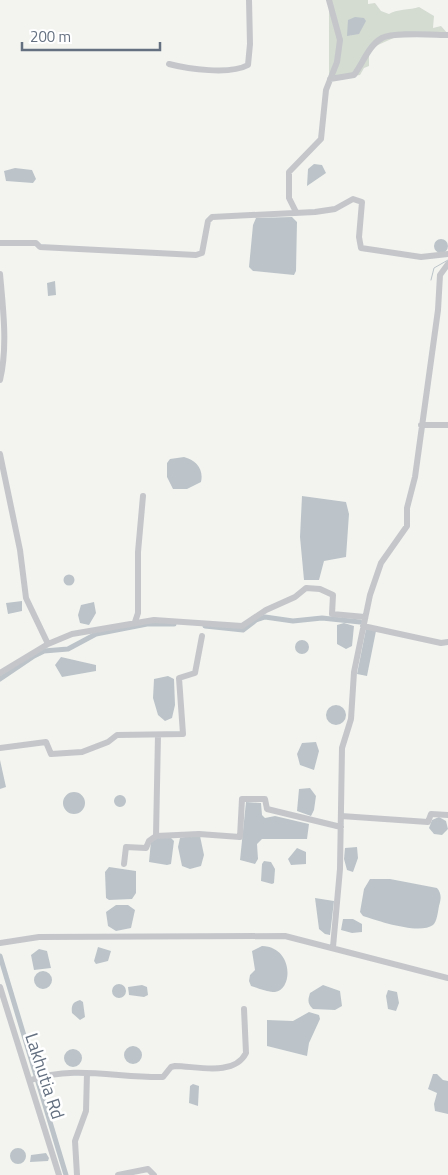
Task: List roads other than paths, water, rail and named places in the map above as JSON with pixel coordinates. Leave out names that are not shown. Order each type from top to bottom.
[{"type":"street","points":[[169,64],[208,70],[240,68],[248,65],[250,44],[249,0]]},
{"type":"street","points":[[296,212],[289,198],[289,172],[321,139],[326,90],[340,40],[329,0]]},
{"type":"street","points":[[330,79],[354,75],[372,48],[383,38],[420,34],[448,35]]},
{"type":"street","points":[[0,243],[36,243],[40,247],[196,255],[202,253],[208,221],[212,217],[335,209],[353,199],[362,202],[360,248],[421,257],[448,254]]},
{"type":"street","points":[[332,947],[340,869],[342,748],[351,719],[354,672],[364,617],[381,564],[407,526],[407,508],[415,478],[438,310],[440,275],[448,264]]},
{"type":"street","points":[[0,274],[4,340],[4,366],[0,380]]},
{"type":"street","points":[[421,425],[448,426]]},
{"type":"street","points":[[0,454],[20,550],[26,598],[48,644]]},
{"type":"street","points":[[135,622],[138,612],[138,552],[143,496]]},
{"type":"street","points":[[0,673],[48,644],[72,634],[154,620],[242,626],[266,610],[295,597],[306,588],[320,589],[333,595],[332,614],[364,617]]},
{"type":"street","points":[[362,626],[441,643],[448,642]]},
{"type":"street","points":[[0,748],[46,742],[52,754],[82,752],[108,742],[117,735],[183,734],[180,678],[195,673],[199,662],[202,636]]},
{"type":"street","points":[[156,836],[158,735]]},
{"type":"street","points":[[124,864],[126,847],[146,848],[149,841],[156,836],[199,834],[240,837],[242,799],[265,799],[267,809],[320,821],[326,825],[341,827]]},
{"type":"street","points":[[341,816],[428,822],[431,814],[448,815]]},
{"type":"street","points":[[0,944],[40,937],[285,936],[448,978]]},
{"type":"street","name":"Lakhutia Rd","points":[[0,988],[31,1080],[59,1175]]},
{"type":"street","points":[[31,1080],[47,1075],[87,1073],[163,1077],[171,1067],[175,1066],[204,1069],[236,1064],[243,1060],[246,1053],[244,1008]]},
{"type":"street","points":[[77,1175],[75,1147],[86,1111],[87,1073]]},
{"type":"street","points":[[118,1175],[148,1169],[154,1175]]},
{"type":"waterway","points":[[431,280],[434,268],[448,260]]},
{"type":"waterway","points":[[205,626],[243,630],[256,620],[265,617],[293,621],[322,618],[360,622]]},
{"type":"waterway","points":[[0,679],[44,651],[68,649],[96,634],[147,624],[174,624]]},
{"type":"waterway","points":[[0,956],[66,1175]]}]
